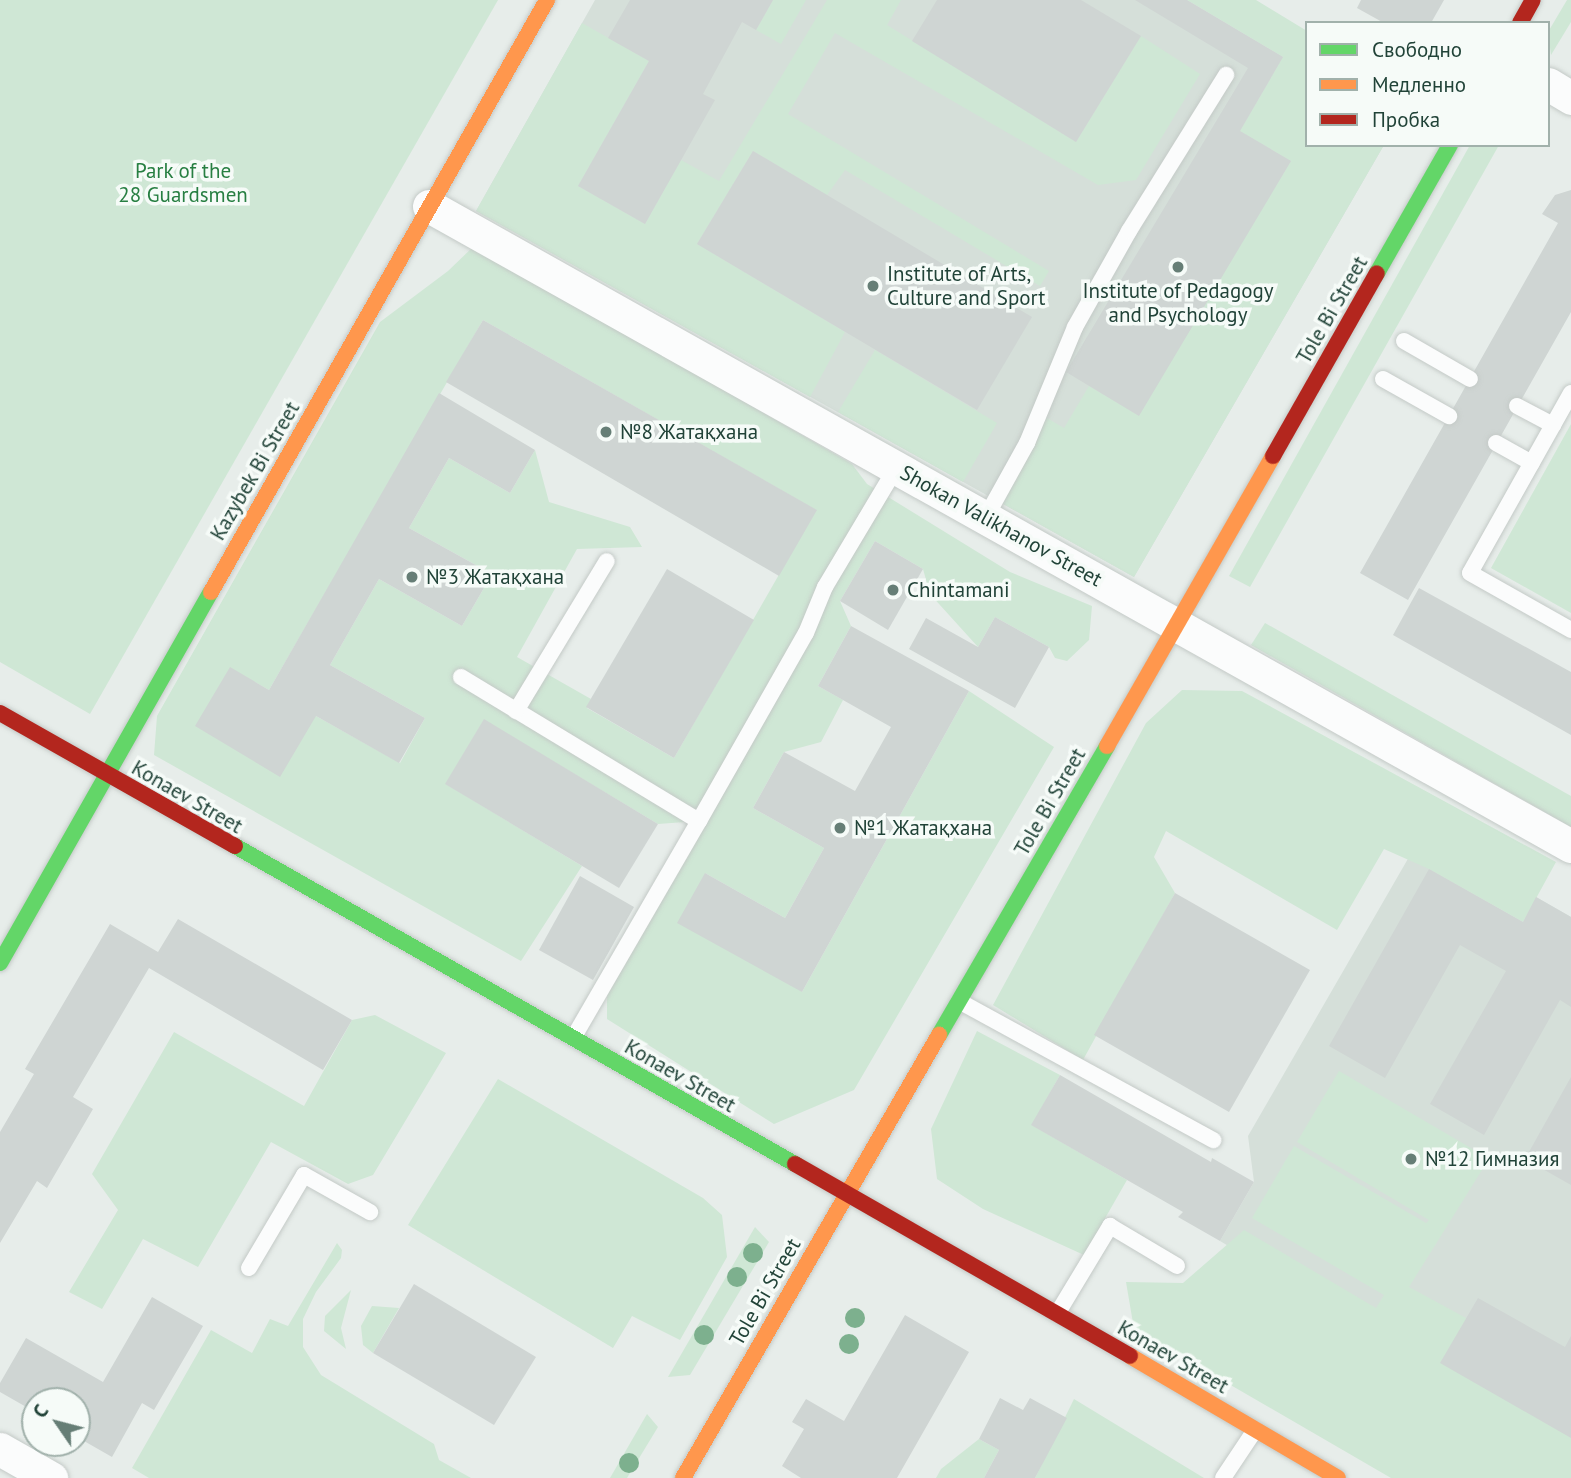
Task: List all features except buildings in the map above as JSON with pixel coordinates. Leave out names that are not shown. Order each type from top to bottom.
[{"type":"street","name":"Kazybek Bi Street","points":[[0,963],[547,0]]},
{"type":"street","points":[[1521,21],[1532,0]]},
{"type":"street","points":[[1550,85],[1571,98]]},
{"type":"street","name":"Tole Bi Street","points":[[683,1478],[1177,625],[1449,147]]},
{"type":"street","name":"Shokan Valikhanov Street","points":[[429,206],[1571,846]]},
{"type":"street","name":"Konaev Street","points":[[0,713],[1058,1314],[1338,1478]]},
{"type":"street","points":[[0,1449],[51,1478]]},
{"type":"lane","points":[[986,517],[1027,443],[1075,327],[1129,231],[1226,75]]},
{"type":"lane","points":[[1404,341],[1470,379]]},
{"type":"lane","points":[[1383,379],[1448,416]]},
{"type":"lane","points":[[1571,393],[1470,573],[1571,630]]},
{"type":"lane","points":[[1517,406],[1553,425]]},
{"type":"lane","points":[[1496,443],[1532,463]]},
{"type":"lane","points":[[572,1039],[806,633],[825,587],[897,468]]},
{"type":"lane","points":[[516,711],[607,561]]},
{"type":"lane","points":[[461,677],[699,821]]},
{"type":"lane","points":[[959,1002],[1213,1140]]},
{"type":"lane","points":[[249,1268],[304,1175],[370,1212]]},
{"type":"lane","points":[[1058,1314],[1110,1226],[1177,1266]]},
{"type":"lane","points":[[1223,1478],[1255,1430]]},
{"type":"shaded area","points":[[595,0],[1187,0],[1305,70],[1305,147],[1383,147],[1134,577],[476,211]]},
{"type":"shaded area","name":"№12 Гимназия","points":[[1409,857],[1523,922],[1536,897],[1571,917],[1571,1438],[1383,1337],[1220,1241],[1254,1182],[1248,1136]]},
{"type":"green space","name":"Park of the 28 Guardsmen","points":[[0,0],[498,0],[90,714],[0,662]]},
{"type":"green space","points":[[773,0],[806,0],[781,44],[756,30]]},
{"type":"green space","points":[[827,0],[901,0],[887,25],[1076,142],[1141,36],[1200,74],[1136,180],[1098,185],[835,33],[788,114],[1049,271],[1040,286],[845,170],[827,195],[753,151],[697,244],[845,332],[810,397],[476,211],[582,23],[649,61],[578,186],[645,224],[681,160],[719,181]]},
{"type":"green space","points":[[1187,0],[1256,0],[1305,30],[1305,147],[1383,147],[1134,577],[991,497],[1040,414],[1064,428],[1089,386],[1138,415],[1291,161],[1240,131],[1283,57]]},
{"type":"green space","points":[[1567,0],[1571,0],[1571,22],[1551,55],[1550,29]]},
{"type":"green space","points":[[1469,147],[1498,147],[1250,587],[1229,576]]},
{"type":"green space","points":[[474,246],[852,464],[867,484],[1010,572],[1092,606],[1089,640],[1067,661],[1055,658],[1049,647],[995,617],[978,647],[930,594],[923,569],[875,541],[840,601],[851,626],[818,686],[843,700],[821,742],[784,752],[753,808],[824,848],[785,918],[705,873],[802,992],[969,691],[1054,747],[854,1090],[774,1124],[607,1019],[607,982],[698,821],[658,824],[484,720],[446,784],[582,866],[521,961],[154,755],[157,716],[380,322],[448,271]],"holes":[[[483,320],[816,510],[674,758],[587,708],[591,699],[517,657],[577,549],[642,547],[630,527],[549,502],[535,450],[510,493],[449,458],[409,528],[492,574],[462,626],[379,579],[330,665],[425,718],[400,763],[316,716],[196,726],[230,668],[269,690]]]},
{"type":"green space","points":[[875,350],[997,423],[963,482],[838,412]]},
{"type":"green space","points":[[1571,424],[1571,613],[1491,568]]},
{"type":"green space","points":[[1265,623],[1571,796],[1571,827],[1251,645]]},
{"type":"green space","points":[[1182,690],[1242,691],[1556,862],[1523,922],[1429,869],[1384,849],[1337,930],[1166,831],[1154,857],[1175,893],[1083,1060],[993,1005],[1146,723]]},
{"type":"green space","points":[[375,1015],[446,1053],[373,1175],[348,1184],[271,1142],[198,1267],[143,1239],[102,1309],[69,1292],[118,1210],[92,1174],[174,1032],[304,1106],[352,1020]]},
{"type":"green space","points":[[977,1031],[1060,1075],[1032,1125],[1127,1180],[1084,1255],[983,1209],[937,1179],[931,1129]]},
{"type":"green space","points":[[1339,1071],[1471,1148],[1487,1162],[1409,1287],[1466,1318],[1571,1438],[1571,1478],[1391,1478],[1134,1329],[1126,1282],[1183,1283],[1244,1230],[1376,1308],[1384,1295],[1252,1218],[1294,1146],[1426,1223],[1429,1220],[1297,1142]]},
{"type":"green space","points":[[498,1079],[703,1198],[722,1215],[727,1257],[680,1340],[632,1316],[613,1348],[408,1225]]},
{"type":"green space","points":[[755,1227],[769,1242],[690,1375],[668,1377]]},
{"type":"green space","points":[[337,1243],[342,1250],[341,1258],[316,1292],[303,1319],[303,1347],[321,1375],[434,1444],[439,1460],[471,1478],[149,1478],[132,1468],[211,1330],[252,1353],[270,1319],[288,1326]]},
{"type":"green space","points":[[351,1290],[341,1328],[346,1349],[324,1331],[325,1316]]},
{"type":"green space","points":[[372,1306],[399,1308],[373,1353],[363,1345],[361,1326]]},
{"type":"green space","points":[[1074,1399],[1204,1478],[1035,1478]]},
{"type":"green space","points":[[647,1414],[658,1427],[627,1478],[610,1478]]},
{"type":"green space","points":[[979,1439],[999,1450],[984,1478],[936,1478],[941,1469]]},
{"type":"traffic: fast","points":[[1377,273],[1449,147]]},
{"type":"traffic: fast","points":[[0,963],[211,592]]},
{"type":"traffic: fast","points":[[939,1035],[1107,746]]},
{"type":"traffic: fast","points":[[235,846],[795,1164]]},
{"type":"traffic: slow","points":[[211,592],[547,0]]},
{"type":"traffic: slow","points":[[1107,746],[1273,456]]},
{"type":"traffic: slow","points":[[683,1478],[939,1035]]},
{"type":"traffic: slow","points":[[1130,1356],[1338,1478]]},
{"type":"traffic: jam","points":[[1521,21],[1533,0]]},
{"type":"traffic: jam","points":[[1273,456],[1377,273]]},
{"type":"traffic: jam","points":[[0,713],[235,846]]},
{"type":"traffic: jam","points":[[795,1164],[1130,1356]]},
{"type":"place","name":"Institute of Pedagogy and Psychology","points":[[1178,267]]},
{"type":"place","name":"Institute of Arts, Culture and Sport","points":[[873,286]]},
{"type":"place","name":"№8 Жатақхана","points":[[606,432]]},
{"type":"place","name":"№3 Жатақхана","points":[[412,577]]},
{"type":"place","name":"Chintamani","points":[[893,590]]},
{"type":"place","name":"№1 Жатақхана","points":[[840,828]]},
{"type":"place","name":"№12 Гимназия","points":[[1411,1159]]}]
